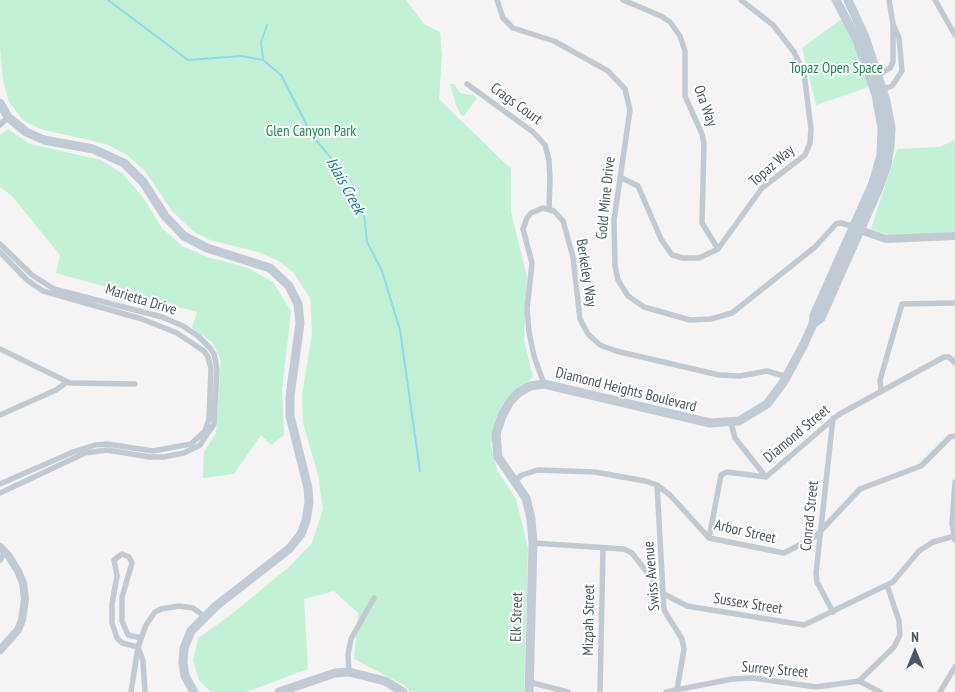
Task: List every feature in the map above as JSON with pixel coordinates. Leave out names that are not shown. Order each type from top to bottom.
[{"type":"main road","name":"Diamond Heights Boulevard","points":[[533,543],[528,504],[498,457],[496,434],[502,416],[513,397],[530,386],[544,384],[692,421],[710,424],[731,423],[747,418],[768,404],[787,376],[813,324],[821,318],[857,228],[877,173],[881,155],[882,120],[872,83],[855,35],[836,0]]},
{"type":"main road","name":"Diamond Heights Boulevard","points":[[848,0],[865,37],[890,119],[889,153],[884,176],[857,228]]},
{"type":"main road","points":[[0,103],[8,117],[19,128],[33,136],[93,149],[118,160],[143,182],[165,216],[184,236],[207,248],[270,268],[286,281],[296,297],[300,323],[290,396],[290,416],[308,488],[309,508],[306,521],[298,539],[285,553],[204,616],[190,631],[183,652],[185,676],[194,692]]},
{"type":"main road","name":"Elk Street","points":[[529,692],[533,543]]},
{"type":"main road","points":[[280,692],[335,673],[349,672],[385,681],[403,692]]},
{"type":"street","name":"Gold Mine Drive","points":[[497,0],[503,18],[513,28],[554,41],[608,71],[621,83],[628,96],[630,110],[613,239],[614,266],[618,280],[628,296],[644,307],[681,318],[700,320],[732,312],[814,247],[836,224],[841,223],[857,228]]},
{"type":"street","name":"Ora Way","points":[[622,0],[661,16],[670,22],[680,36],[684,51],[684,96],[702,134],[704,144],[702,223],[718,249]]},
{"type":"street","name":"Topaz Way","points":[[718,249],[762,188],[805,155],[811,136],[805,80],[795,54],[773,25],[741,0]]},
{"type":"street","points":[[889,0],[899,38],[902,72],[892,86],[882,88],[872,83],[878,75],[890,68],[893,62],[894,24]]},
{"type":"street","points":[[935,0],[955,35]]},
{"type":"street","name":"Crags Court","points":[[467,84],[533,132],[544,144],[549,160],[549,208]]},
{"type":"street","points":[[0,126],[8,117]]},
{"type":"street","points":[[620,177],[638,186],[661,239],[672,255],[683,258],[699,258],[718,249]]},
{"type":"street","points":[[544,384],[534,356],[529,332],[527,309],[532,263],[524,229],[527,218],[531,213],[549,208]]},
{"type":"street","name":"Berkeley Way","points":[[549,208],[559,216],[571,244],[580,319],[588,334],[600,344],[616,351],[719,375],[740,376],[768,370],[787,376]]},
{"type":"street","points":[[857,228],[886,240],[955,236]]},
{"type":"street","name":"Marietta Drive","points":[[0,244],[32,275],[46,285],[162,317],[198,336],[214,354],[217,369],[214,424],[203,438]]},
{"type":"street","name":"Marietta Drive","points":[[0,252],[27,280],[43,291],[158,324],[200,347],[208,357],[211,369],[209,419],[203,438]]},
{"type":"street","points":[[881,392],[880,380],[902,304],[955,303]]},
{"type":"street","points":[[0,349],[67,382],[135,384]]},
{"type":"street","name":"Diamond Street","points":[[731,423],[735,438],[766,477],[833,418],[944,358],[949,357],[955,363]]},
{"type":"street","points":[[0,415],[56,390],[67,382]]},
{"type":"street","name":"Conrad Street","points":[[833,418],[816,578],[833,612]]},
{"type":"street","name":"Arbor Street","points":[[514,481],[522,475],[538,470],[564,470],[628,477],[657,485],[670,495],[709,538],[784,553],[811,541],[860,490],[921,466],[950,437],[955,436]]},
{"type":"street","points":[[0,484],[84,447],[107,444],[138,450],[162,451],[184,447],[203,438]]},
{"type":"street","points":[[0,493],[85,453],[107,450],[150,457],[163,456],[184,453],[200,445],[203,438]]},
{"type":"street","points":[[709,538],[721,475],[727,472],[766,477]]},
{"type":"street","points":[[955,482],[952,524],[955,537]]},
{"type":"street","name":"Swiss Avenue","points":[[657,485],[664,610],[682,639],[684,649],[677,690]]},
{"type":"street","name":"Sussex Street","points":[[533,543],[629,550],[664,594],[693,607],[799,625],[809,624],[887,585],[899,576],[919,551],[933,542],[955,537]]},
{"type":"street","name":"Mizpah Street","points":[[600,692],[603,548]]},
{"type":"street","points":[[0,560],[3,550]]},
{"type":"street","points":[[0,650],[18,630],[25,599],[23,583],[18,571],[3,550]]},
{"type":"street","points":[[138,647],[122,643],[117,638],[112,623],[112,604],[117,576],[114,560],[122,554],[129,556],[132,563],[122,597],[122,621],[128,635],[141,638]]},
{"type":"street","points":[[880,692],[859,681],[894,647],[900,635],[899,621],[887,585]]},
{"type":"street","points":[[349,672],[348,656],[352,639],[374,598]]},
{"type":"street","points":[[131,692],[138,647],[150,618],[161,609],[179,606],[193,608],[204,616]]},
{"type":"street","points":[[138,647],[143,661],[145,692]]},
{"type":"street","points":[[940,692],[955,667]]},
{"type":"street","name":"Surrey Street","points":[[666,692],[743,678],[816,687],[859,681]]},
{"type":"street","points":[[529,682],[568,692]]},
{"type":"green space","name":"Glen Canyon Park","points":[[0,0],[406,0],[424,24],[440,32],[442,55],[439,99],[511,169],[511,212],[527,277],[524,340],[533,377],[503,403],[495,423],[491,445],[497,470],[516,499],[528,548],[524,692],[410,692],[404,685],[354,659],[358,613],[334,591],[304,599],[308,669],[246,692],[211,692],[199,680],[193,660],[198,638],[228,617],[289,567],[312,543],[323,509],[318,475],[303,423],[302,395],[312,333],[310,298],[293,272],[277,260],[258,252],[210,240],[194,232],[172,211],[145,171],[127,155],[106,144],[40,129],[23,120],[9,102],[3,80],[0,48]]},
{"type":"green space","name":"Topaz Open Space","points":[[843,18],[862,62],[869,87],[816,105],[802,48]]},
{"type":"green space","points":[[450,84],[454,84],[460,93],[473,95],[477,98],[464,116],[461,115],[456,105]]},
{"type":"green space","points":[[8,129],[30,144],[101,160],[123,174],[142,196],[162,228],[182,246],[207,257],[248,268],[273,282],[291,311],[282,391],[284,435],[271,445],[261,435],[234,474],[203,478],[204,452],[216,433],[221,361],[213,343],[192,328],[197,312],[56,273],[60,255],[12,196],[0,187],[0,135]]},
{"type":"green space","points":[[955,140],[955,232],[892,236],[871,229],[897,149],[939,147]]},
{"type":"waterway","name":"Islais Creek","points":[[108,0],[188,60],[241,56],[263,60],[281,75],[312,135],[331,158],[364,215],[367,242],[382,271],[400,330],[420,471]]},
{"type":"waterway","points":[[263,59],[261,42],[267,25]]}]
